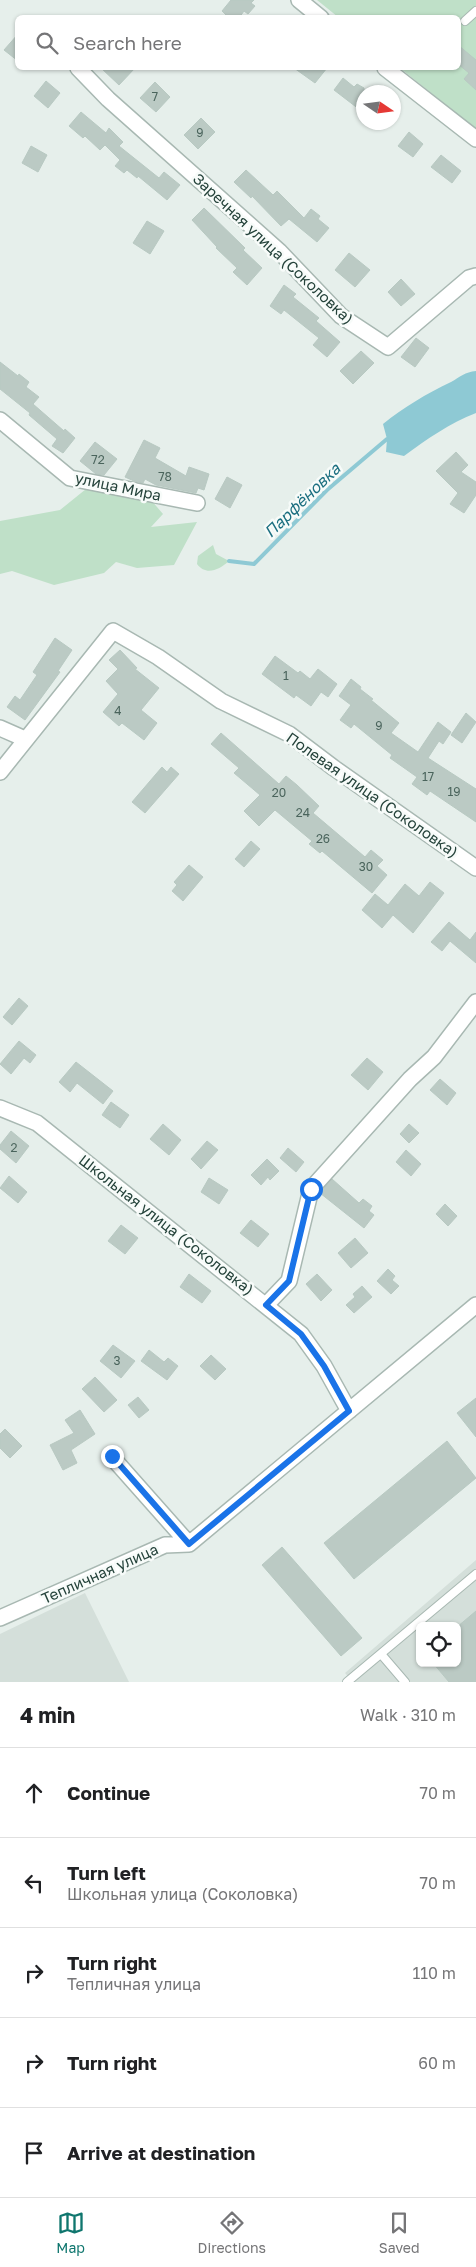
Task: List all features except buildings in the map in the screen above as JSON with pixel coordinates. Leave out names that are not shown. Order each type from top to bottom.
[{"type":"street","points":[[299,0],[317,15]]},
{"type":"street","name":"Заречная улица (Соколовка)","points":[[80,70],[108,99],[278,251],[341,316],[388,348],[468,278],[476,276]]},
{"type":"street","points":[[388,70],[476,139]]},
{"type":"street","name":"улица Мира","points":[[0,420],[70,478],[197,503]]},
{"type":"street","name":"Полевая улица (Соколовка)","points":[[25,739],[56,704],[113,631],[158,657],[221,701],[289,734],[476,868]]},
{"type":"street","points":[[0,728],[25,739],[0,772]]},
{"type":"street","points":[[266,1305],[289,1281],[311,1189],[410,1079],[434,1057],[476,1002]]},
{"type":"street","name":"Школьная улица (Соколовка)","points":[[0,1108],[37,1123],[301,1334],[324,1366],[349,1411]]},
{"type":"street","points":[[112,1456],[189,1544],[476,1305]]},
{"type":"street","name":"Тепличная улица","points":[[0,1618],[165,1545],[189,1544]]},
{"type":"lane","points":[[465,21],[476,11]]},
{"type":"lane","points":[[348,1682],[476,1574]]},
{"type":"lane","points":[[381,1654],[405,1682]]},
{"type":"shaded area","points":[[476,1560],[476,1682],[353,1682],[345,1673]]},
{"type":"shaded area","points":[[85,1593],[129,1682],[0,1682],[0,1634]]},
{"type":"green space","points":[[317,0],[476,0],[476,129],[402,70],[461,70],[461,15],[336,15]]},
{"type":"green space","points":[[86,489],[151,500],[163,514],[151,527],[197,522],[174,565],[137,568],[116,562],[104,573],[54,585],[12,571],[0,574],[0,521],[60,510]]},
{"type":"green space","points":[[213,545],[216,554],[229,561],[217,569],[204,570],[197,564],[198,556]]},
{"type":"water","points":[[476,371],[476,413],[439,432],[404,456],[386,452],[387,439],[383,424],[424,396],[466,374]]},
{"type":"waterway","name":"Парфёновка","points":[[229,561],[254,564],[327,490],[387,439]]},
{"type":"route","points":[[112,1456],[189,1544],[349,1411],[324,1366],[301,1334],[266,1305],[289,1281],[311,1189]]}]
